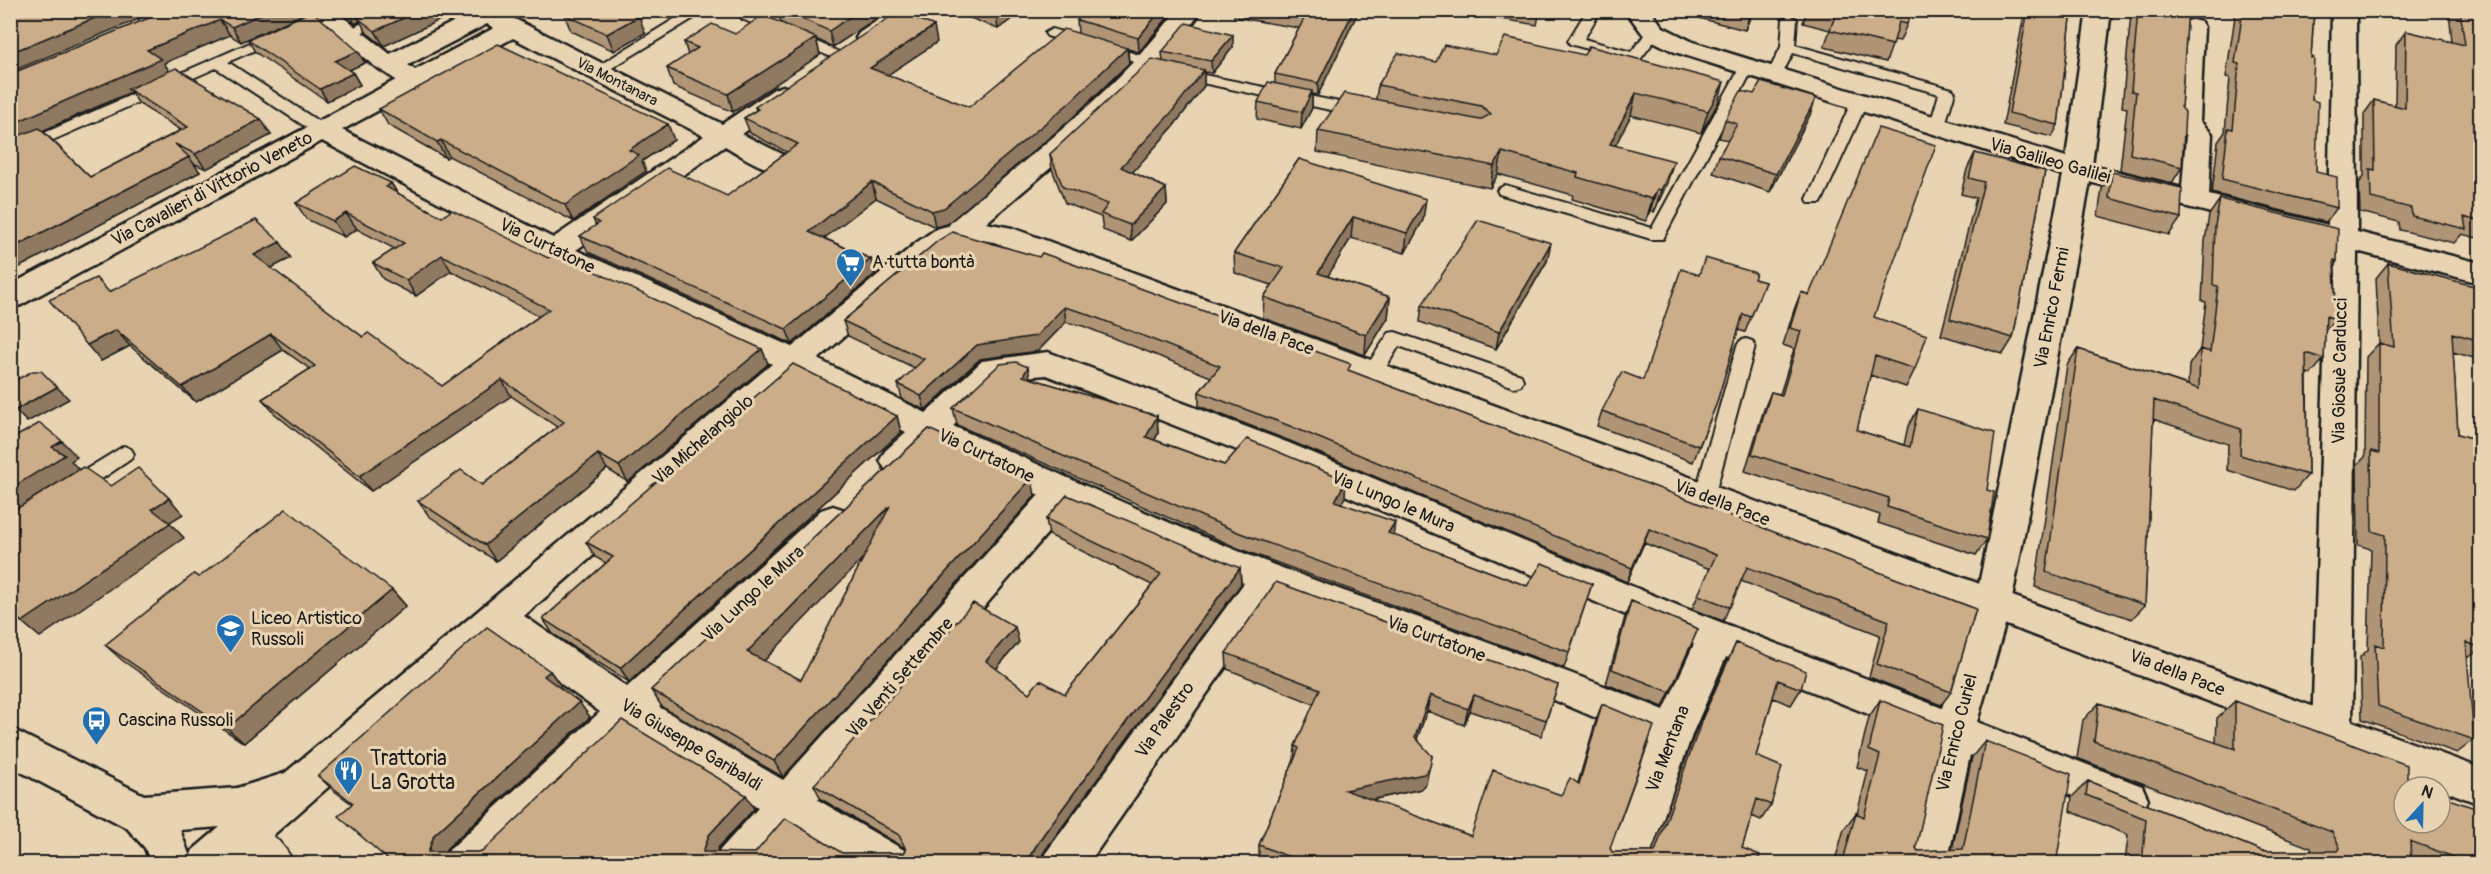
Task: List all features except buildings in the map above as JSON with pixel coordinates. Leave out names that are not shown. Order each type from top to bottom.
[{"type":"street","points":[[554,251],[720,135],[910,10]]},
{"type":"street","name":"Via Michelangiolo","points":[[208,864],[498,618],[794,361],[909,264],[945,237],[961,229],[1080,128],[1146,65],[1176,32],[1190,10]]},
{"type":"street","name":"Via Galileo Galilei","points":[[1637,10],[1654,32],[1684,47],[1937,128],[2078,170],[2481,273]]},
{"type":"street","name":"Via Enrico Fermi","points":[[1993,604],[2078,170],[2099,10]]},
{"type":"street","name":"Via Giosuè Carducci","points":[[2332,731],[2341,399],[2344,10]]},
{"type":"street","points":[[317,15],[404,74]]},
{"type":"street","name":"Via Montanara","points":[[499,18],[720,135],[778,163]]},
{"type":"street","name":"Via Cavalieri di Vittorio Veneto","points":[[10,298],[321,130],[404,74],[499,18]]},
{"type":"street","points":[[2192,27],[2187,123],[2199,134],[2195,201]]},
{"type":"street","name":"Via Curtatone","points":[[321,130],[554,251],[794,361],[929,429],[1063,491],[1268,578],[1551,681],[1673,732]]},
{"type":"street","name":"Via della Pace","points":[[961,229],[979,228],[1002,236],[1373,372],[2481,786]]},
{"type":"street","name":"Via Lungo le Mura","points":[[464,864],[993,369],[1048,363],[1276,452],[1716,637],[2163,812]]},
{"type":"street","name":"Via Venti Settembre","points":[[735,864],[1063,491]]},
{"type":"street","name":"Via Palestro","points":[[1063,864],[1268,578]]},
{"type":"street","name":"Via Enrico Curiel","points":[[1926,864],[1955,730],[1993,604]]},
{"type":"street","name":"Via Giuseppe Garibaldi","points":[[498,618],[629,710],[889,864]]},
{"type":"street","name":"Via Mentana","points":[[1626,864],[1673,732],[1716,637]]},
{"type":"street","points":[[10,746],[141,814],[162,836],[172,864]]},
{"type":"street","points":[[141,814],[237,807],[302,784]]},
{"type":"street","points":[[244,835],[275,864]]},
{"type":"lane","points":[[348,34],[400,10]]},
{"type":"lane","points":[[597,71],[700,10]]},
{"type":"lane","points":[[755,10],[747,16],[841,56]]},
{"type":"lane","points":[[1594,10],[1575,41],[1634,58],[1654,32]]},
{"type":"lane","points":[[1775,75],[1788,47],[1790,19]]},
{"type":"lane","points":[[10,154],[291,28]]},
{"type":"lane","points":[[1052,33],[1146,65],[1373,114]]},
{"type":"lane","points":[[1788,47],[1947,92],[1937,128]]},
{"type":"lane","points":[[218,62],[321,130]]},
{"type":"lane","points":[[1506,190],[1657,235],[1747,67]]},
{"type":"lane","points":[[1815,200],[1859,103]]},
{"type":"lane","points":[[1373,372],[1395,338],[1514,380]]},
{"type":"lane","points":[[1704,497],[1746,346]]},
{"type":"lane","points":[[58,498],[124,454]]},
{"type":"place","name":"A tutta bontà","points":[[851,288]]},
{"type":"place","name":"Liceo Artistico Russoli","points":[[230,654]]},
{"type":"place","name":"Cascina Russoli","points":[[97,746]]},
{"type":"place","name":"Trattoria La Grotta","points":[[349,796]]}]
